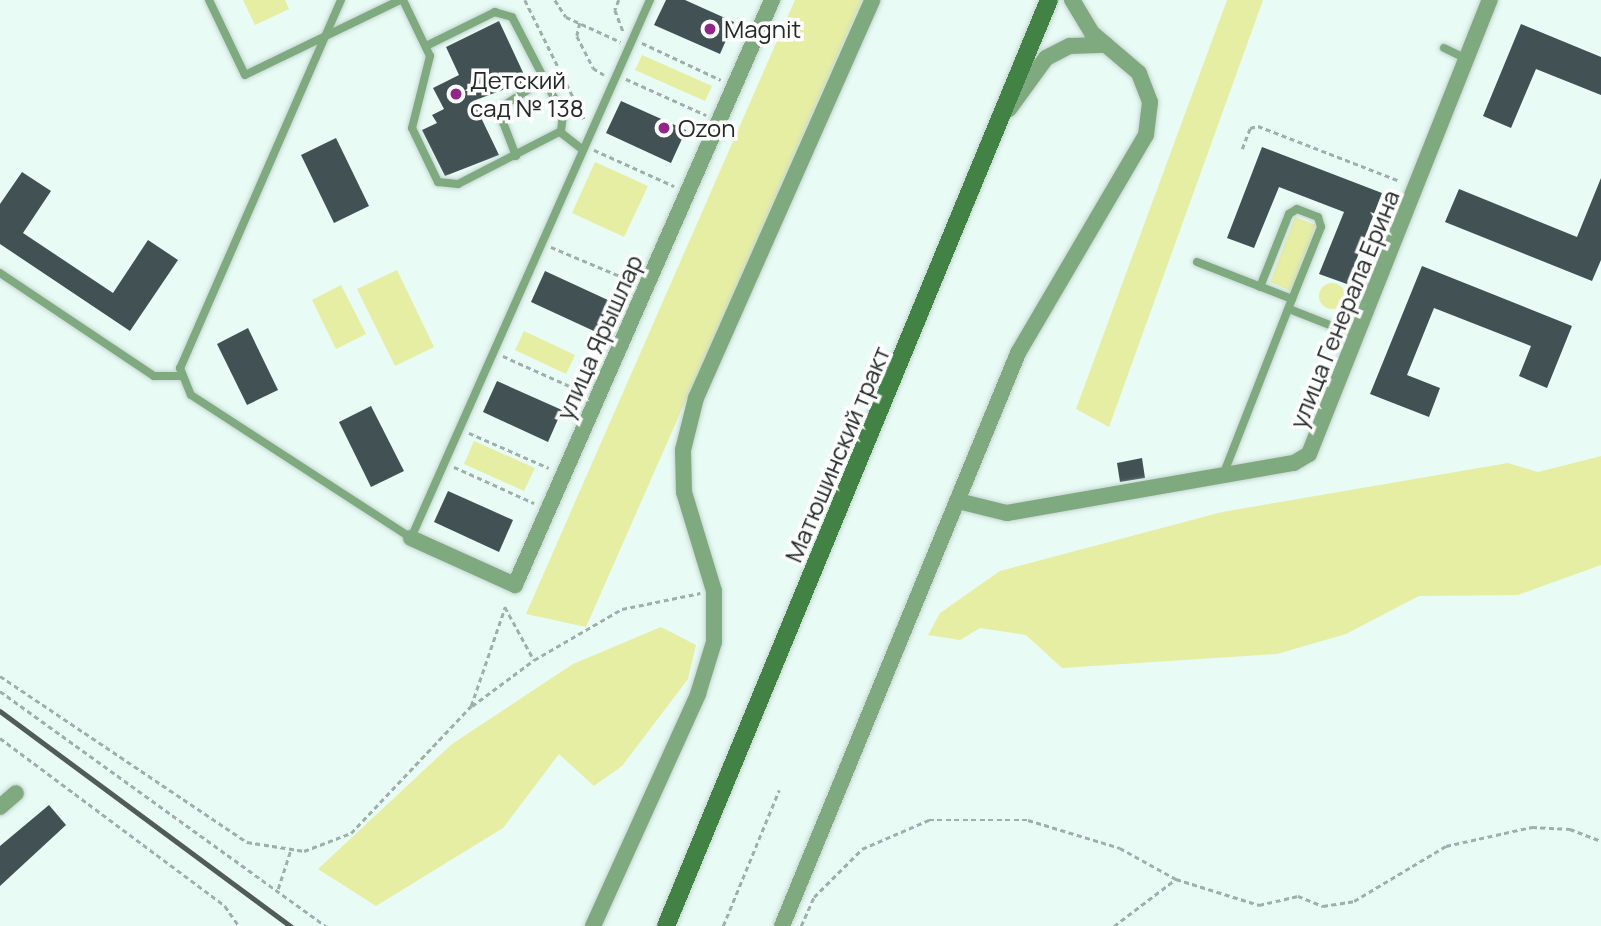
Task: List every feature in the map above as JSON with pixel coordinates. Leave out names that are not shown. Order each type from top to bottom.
[{"type":"main road","name":"Матюшинский тракт","points":[[666,926],[1049,0]]},
{"type":"street","points":[[593,926],[709,665],[715,591],[684,492],[688,424],[709,360],[872,0]]},
{"type":"street","points":[[782,926],[1018,353],[1146,135],[1146,87],[1130,61],[1106,45],[1084,25],[1072,0]]},
{"type":"street","name":"улица Генерала Ерина","points":[[958,501],[1007,513],[1294,463],[1309,454],[1490,0]]},
{"type":"street","name":"улица Ярышлар","points":[[411,538],[515,585],[769,1]]},
{"type":"street","points":[[999,126],[1046,58],[1070,46],[1106,45]]},
{"type":"street","points":[[0,807],[16,793]]},
{"type":"lane","points":[[209,0],[245,75],[402,0],[426,46],[430,64],[412,128],[435,180],[453,186],[560,132]]},
{"type":"lane","points":[[341,0],[180,362],[181,376],[200,401],[411,538],[650,0]]},
{"type":"lane","points":[[426,46],[502,12],[516,21],[563,115],[560,132]]},
{"type":"lane","points":[[1444,48],[1467,59]]},
{"type":"lane","points":[[516,156],[498,108],[545,79]]},
{"type":"lane","points":[[560,132],[584,148]]},
{"type":"lane","points":[[1223,475],[1321,227],[1318,217],[1291,212],[1261,287]]},
{"type":"lane","points":[[1197,262],[1292,299]]},
{"type":"lane","points":[[0,274],[153,376],[181,376]]},
{"type":"lane","points":[[1289,309],[1358,336]]},
{"type":"path","points":[[525,0],[591,132]]},
{"type":"path","points":[[555,0],[580,23],[734,86]]},
{"type":"path","points":[[619,0],[616,12],[631,42]]},
{"type":"path","points":[[580,23],[577,36],[591,65],[719,121]]},
{"type":"path","points":[[1241,149],[1250,128],[1258,126],[1416,188]]},
{"type":"path","points":[[584,148],[687,192]]},
{"type":"path","points":[[542,243],[646,286]]},
{"type":"path","points":[[493,352],[597,398]]},
{"type":"path","points":[[460,428],[564,474]]},
{"type":"path","points":[[444,463],[548,509]]},
{"type":"path","points":[[0,676],[247,842],[304,851],[351,832],[471,706],[534,660],[622,608],[715,591]]},
{"type":"path","points":[[471,706],[505,607],[534,660]]},
{"type":"path","points":[[0,691],[326,926]]},
{"type":"path","points":[[0,738],[225,906],[239,926]]},
{"type":"path","points":[[723,926],[779,790]]},
{"type":"path","points":[[801,926],[814,897],[862,849],[929,820],[1028,820],[1120,848],[1176,879],[1238,901],[1259,905],[1298,896],[1323,906],[1354,901],[1447,846],[1532,827],[1570,829],[1601,841]]},
{"type":"path","points":[[277,889],[290,849]]},
{"type":"path","points":[[1114,926],[1176,879]]},
{"type":"green space","points":[[243,0],[285,0],[289,9],[255,25]]},
{"type":"green space","points":[[795,0],[862,0],[586,627],[526,614]]},
{"type":"green space","points":[[1227,0],[1263,0],[1109,427],[1076,409]]},
{"type":"green space","points":[[642,55],[712,86],[705,101],[635,70]]},
{"type":"green space","points":[[595,162],[648,186],[624,237],[572,213]]},
{"type":"green space","points":[[1295,217],[1316,225],[1291,291],[1270,282]]},
{"type":"green space","points":[[397,270],[434,347],[395,366],[357,289]]},
{"type":"green space","points":[[1332,283],[1341,287],[1345,296],[1341,305],[1332,309],[1323,305],[1319,296],[1323,287]]},
{"type":"green space","points":[[341,285],[366,334],[336,349],[312,300]]},
{"type":"green space","points":[[524,331],[575,355],[566,374],[515,350]]},
{"type":"green space","points":[[474,441],[535,468],[524,491],[464,464]]},
{"type":"green space","points":[[1601,456],[1601,565],[1518,595],[1419,596],[1346,634],[1277,654],[1062,668],[1026,635],[980,628],[960,640],[928,635],[940,613],[1000,571],[1222,512],[1508,463],[1538,472]]},
{"type":"green space","points":[[661,627],[696,645],[688,679],[622,766],[594,786],[559,754],[503,828],[376,906],[318,869],[452,744],[573,664]]},
{"type":"building","points":[[666,0],[685,0],[734,22],[720,54],[654,25]]},
{"type":"building","points":[[499,21],[527,81],[473,101],[499,155],[445,176],[422,130],[437,123],[432,115],[444,109],[433,88],[459,75],[446,47]]},
{"type":"building","points":[[1521,24],[1601,57],[1601,95],[1536,69],[1511,128],[1483,116]]},
{"type":"building","points":[[621,101],[686,130],[671,163],[606,133]]},
{"type":"building","points":[[336,138],[369,206],[334,223],[301,155]]},
{"type":"building","points":[[1262,147],[1382,193],[1347,284],[1319,274],[1344,212],[1279,187],[1254,248],[1227,238]]},
{"type":"building","points":[[22,172],[51,191],[23,233],[113,293],[148,240],[178,260],[130,331],[0,244],[0,204]]},
{"type":"building","points":[[1601,178],[1601,260],[1592,281],[1445,222],[1459,189],[1577,237]]},
{"type":"building","points":[[1422,266],[1572,326],[1547,388],[1519,376],[1531,346],[1434,308],[1407,375],[1440,388],[1429,417],[1370,394]]},
{"type":"building","points":[[545,271],[610,301],[596,332],[531,302]]},
{"type":"building","points":[[248,328],[278,390],[247,405],[217,344]]},
{"type":"building","points":[[497,381],[562,410],[548,442],[483,412]]},
{"type":"building","points":[[371,406],[404,471],[371,487],[339,422]]},
{"type":"building","points":[[1142,458],[1145,478],[1120,482],[1117,463]]},
{"type":"building","points":[[448,491],[513,520],[499,552],[434,522]]},
{"type":"building","points":[[49,805],[66,825],[0,886],[0,846]]},
{"type":"railway","points":[[0,711],[291,926]]},
{"type":"place","name":"Magnit","points":[[710,29]]},
{"type":"place","name":"Детский сад № 138","points":[[456,94]]},
{"type":"place","name":"Ozon","points":[[664,128]]}]
